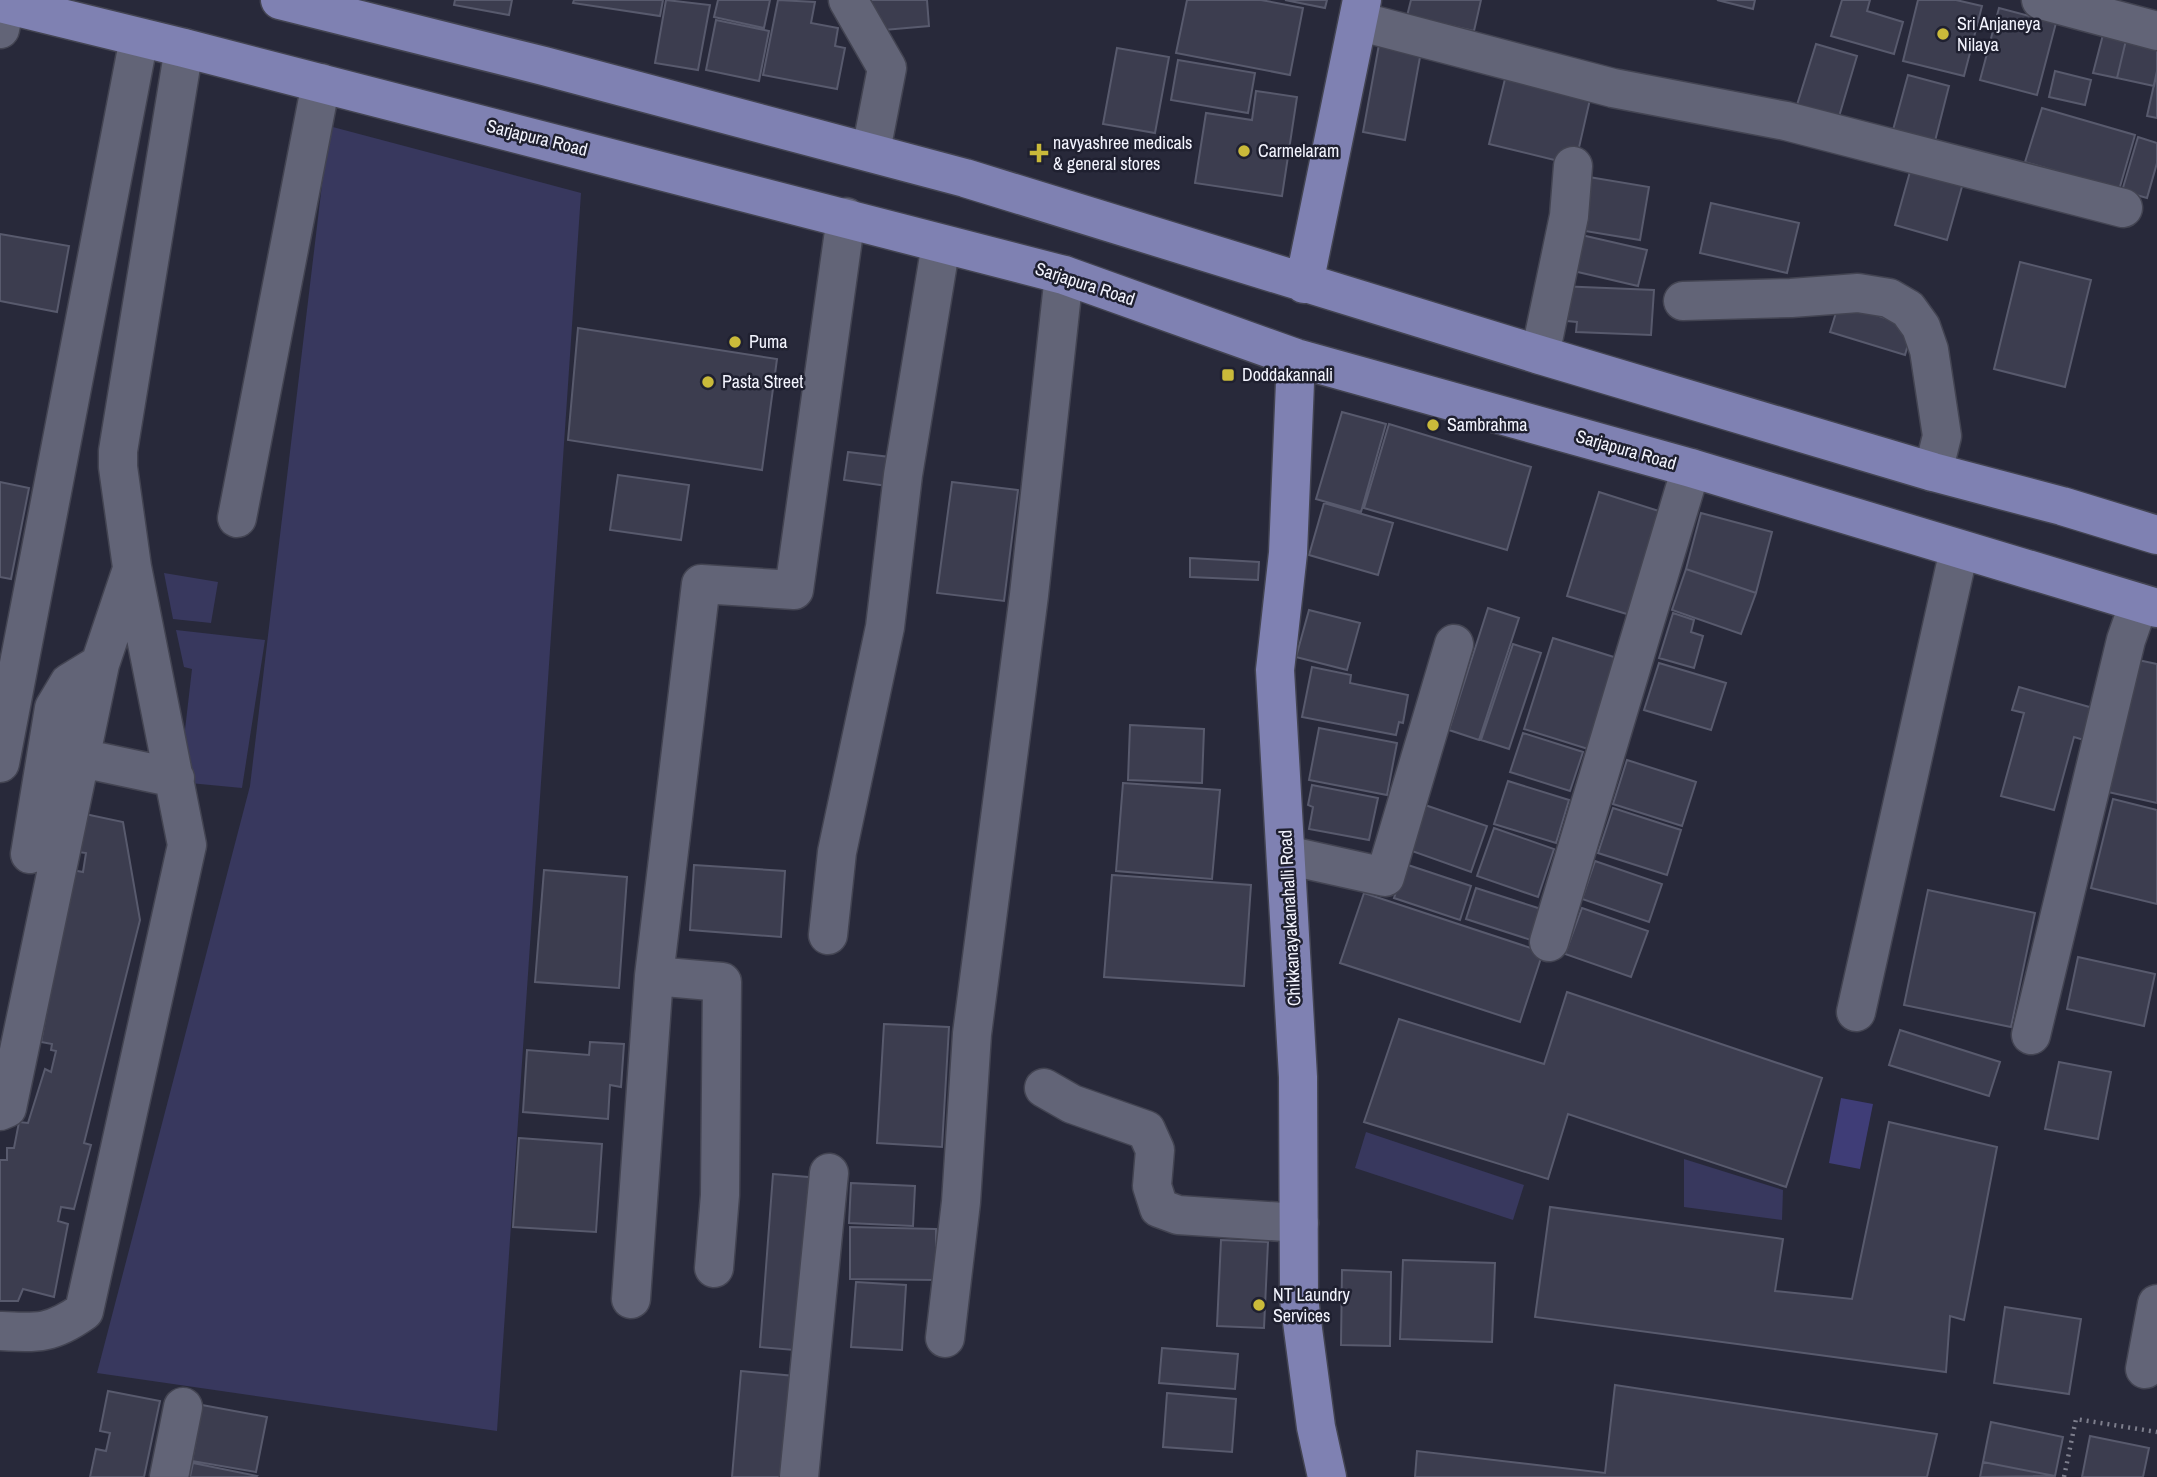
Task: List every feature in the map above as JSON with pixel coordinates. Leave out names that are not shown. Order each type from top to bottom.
[{"type":"main road","points":[[280,0],[544,66],[965,178],[1540,355],[1933,472],[2062,506],[2157,535]]},
{"type":"main road","points":[[1304,284],[1360,10]]},
{"type":"main road","name":"Sarjapura Road","points":[[2,12],[184,48],[1064,275],[1296,358],[1690,468],[2148,606]]},
{"type":"main road","name":"Chikkanayakanahalli Road","points":[[1296,358],[1288,553],[1275,670],[1298,1077],[1299,1299],[1317,1427],[1327,1477]]},
{"type":"street","points":[[848,0],[887,68],[871,152]]},
{"type":"street","points":[[2041,0],[2157,32]]},
{"type":"street","points":[[1360,10],[1613,88],[1786,121],[2123,208]]},
{"type":"street","points":[[0,763],[139,38]]},
{"type":"street","points":[[0,1331],[38,1333],[64,1325],[85,1311],[187,845],[132,567],[118,467],[118,451],[184,48]]},
{"type":"street","points":[[237,518],[321,83]]},
{"type":"street","points":[[1540,355],[1569,216],[1573,166]]},
{"type":"street","points":[[631,1299],[654,976],[701,584],[794,590],[845,217]]},
{"type":"street","points":[[828,935],[837,852],[885,627],[903,475],[941,244]]},
{"type":"street","points":[[946,1338],[961,1202],[972,1034],[1029,595],[1064,275]]},
{"type":"street","points":[[1683,301],[1858,293],[1889,298],[1908,309],[1921,327],[1929,350],[1942,436],[1933,472]]},
{"type":"street","points":[[1549,942],[1690,468]]},
{"type":"street","points":[[1856,1012],[1959,550]]},
{"type":"street","points":[[0,1111],[7,1108],[100,664],[132,567]]},
{"type":"street","points":[[2031,1035],[2126,640],[2148,606]]},
{"type":"street","points":[[1286,855],[1385,877],[1454,644]]},
{"type":"street","points":[[30,853],[54,708],[69,683],[100,664]]},
{"type":"street","points":[[81,758],[175,778]]},
{"type":"street","points":[[654,976],[722,982],[720,1195],[714,1268]]},
{"type":"street","points":[[131,1209],[165,1061],[149,1020]]},
{"type":"street","points":[[1044,1088],[1072,1104],[1146,1130],[1155,1150],[1152,1186],[1159,1208],[1178,1216],[1299,1223]]},
{"type":"street","points":[[799,1477],[829,1173]]},
{"type":"street","points":[[2145,1369],[2157,1304]]},
{"type":"street","points":[[169,1477],[183,1407]]},
{"type":"path","points":[[2064,1477],[2076,1419],[2157,1432]]},
{"type":"shaded area","points":[[329,126],[581,193],[497,1431],[97,1373],[250,786]]},
{"type":"shaded area","points":[[164,573],[218,582],[211,623],[173,619]]},
{"type":"shaded area","points":[[176,630],[265,640],[242,788],[179,782],[192,669],[184,667]]},
{"type":"shaded area","points":[[1841,1098],[1873,1104],[1860,1169],[1829,1163]]},
{"type":"shaded area","points":[[1366,1132],[1524,1185],[1513,1220],[1355,1168]]},
{"type":"shaded area","points":[[1684,1159],[1783,1190],[1782,1220],[1684,1207]]},
{"type":"building","points":[[455,0],[512,0],[509,15],[454,5]]},
{"type":"building","points":[[574,0],[663,0],[660,16],[573,3]]},
{"type":"building","points":[[666,0],[710,5],[698,70],[655,63]]},
{"type":"building","points":[[718,0],[770,0],[764,28],[714,17]]},
{"type":"building","points":[[778,0],[815,2],[811,23],[838,28],[835,46],[845,48],[837,89],[763,75]]},
{"type":"building","points":[[863,0],[927,0],[929,26],[884,30]]},
{"type":"building","points":[[1187,0],[1261,0],[1303,8],[1290,75],[1176,53]]},
{"type":"building","points":[[1285,0],[1327,0],[1325,8]]},
{"type":"building","points":[[1411,0],[1481,0],[1474,31],[1407,16]]},
{"type":"building","points":[[1717,0],[1755,0],[1753,9]]},
{"type":"building","points":[[1842,0],[1870,0],[1867,11],[1903,22],[1894,54],[1831,36]]},
{"type":"building","name":"Sri Anjaneya Nilaya","points":[[1918,0],[1956,0],[1982,6],[1964,76],[1903,61]]},
{"type":"building","points":[[1999,8],[2056,23],[2037,95],[1980,80]]},
{"type":"building","points":[[716,20],[769,31],[759,81],[706,70]]},
{"type":"building","points":[[2104,31],[2127,36],[2117,78],[2093,73]]},
{"type":"building","points":[[2127,36],[2157,43],[2154,86],[2117,78]]},
{"type":"building","points":[[1380,39],[1422,46],[1405,140],[1363,132]]},
{"type":"building","points":[[1816,44],[1857,56],[1838,120],[1796,108]]},
{"type":"building","points":[[1117,48],[1169,57],[1155,133],[1103,124]]},
{"type":"building","points":[[1178,60],[1255,73],[1248,113],[1171,100]]},
{"type":"building","points":[[2055,71],[2091,80],[2085,105],[2049,97]]},
{"type":"building","points":[[2157,71],[2157,118],[2147,116]]},
{"type":"building","points":[[1506,75],[1591,95],[1575,165],[1489,144]]},
{"type":"building","points":[[1908,75],[1949,86],[1935,141],[1893,130]]},
{"type":"building","name":"Carmelaram","points":[[1256,91],[1297,97],[1282,196],[1195,183],[1206,113],[1252,120]]},
{"type":"building","points":[[2042,108],[2135,135],[2119,190],[2025,162]]},
{"type":"building","points":[[2138,137],[2157,143],[2157,163],[2147,198],[2122,191]]},
{"type":"building","points":[[1913,161],[1965,176],[1947,240],[1895,225]]},
{"type":"building","points":[[1583,176],[1649,187],[1640,240],[1573,229]]},
{"type":"building","points":[[1711,203],[1799,223],[1787,273],[1700,253]]},
{"type":"building","points":[[0,234],[69,246],[57,312],[0,301]]},
{"type":"building","points":[[1577,234],[1647,250],[1638,286],[1569,270]]},
{"type":"building","points":[[2020,262],[2091,280],[2065,387],[1994,369]]},
{"type":"building","points":[[1558,286],[1654,290],[1651,335],[1576,332],[1577,322],[1556,320]]},
{"type":"building","points":[[1839,303],[1913,327],[1905,355],[1830,332]]},
{"type":"building","points":[[578,328],[777,359],[762,470],[568,440]]},
{"type":"building","points":[[1342,412],[1386,424],[1361,512],[1316,499]]},
{"type":"building","points":[[1389,424],[1531,467],[1507,550],[1364,508]]},
{"type":"building","points":[[848,452],[898,458],[895,487],[844,480]]},
{"type":"building","points":[[618,475],[689,485],[681,540],[610,530]]},
{"type":"building","points":[[0,482],[29,488],[11,579],[0,577]]},
{"type":"building","points":[[952,482],[1018,490],[1004,601],[937,593]]},
{"type":"building","points":[[1599,492],[1662,512],[1630,615],[1567,596]]},
{"type":"building","points":[[1324,503],[1393,523],[1378,575],[1309,555]]},
{"type":"building","points":[[1701,513],[1772,532],[1756,593],[1686,569]]},
{"type":"building","points":[[1190,558],[1259,562],[1258,580],[1190,577]]},
{"type":"building","points":[[1686,569],[1756,593],[1741,634],[1672,610]]},
{"type":"building","points":[[1488,608],[1519,618],[1479,740],[1449,730]]},
{"type":"building","points":[[1309,610],[1360,623],[1347,670],[1296,657]]},
{"type":"building","points":[[1673,613],[1694,620],[1691,632],[1703,636],[1694,668],[1659,658]]},
{"type":"building","points":[[1553,638],[1617,658],[1588,749],[1524,729]]},
{"type":"building","points":[[1513,644],[1541,653],[1509,749],[1481,740]]},
{"type":"building","points":[[2138,660],[2157,664],[2157,803],[2108,792]]},
{"type":"building","points":[[1659,663],[1726,683],[1711,730],[1644,710]]},
{"type":"building","points":[[1312,667],[1351,675],[1350,683],[1408,695],[1403,723],[1399,722],[1396,735],[1302,717]]},
{"type":"building","points":[[2019,687],[2093,708],[2084,740],[2074,737],[2054,810],[2001,796],[2024,713],[2012,710]]},
{"type":"building","points":[[1130,725],[1204,729],[1202,783],[1128,780]]},
{"type":"building","points":[[1319,728],[1397,743],[1387,795],[1309,780]]},
{"type":"building","points":[[1523,733],[1583,752],[1570,791],[1510,772]]},
{"type":"building","points":[[1627,760],[1696,782],[1682,826],[1613,804]]},
{"type":"building","points":[[1508,781],[1569,800],[1556,843],[1494,824]]},
{"type":"building","points":[[1123,783],[1220,790],[1212,879],[1116,871]]},
{"type":"building","points":[[1312,785],[1378,798],[1369,840],[1309,829],[1313,807],[1308,805]]},
{"type":"building","points":[[2113,799],[2157,810],[2157,904],[2091,888]]},
{"type":"building","points":[[1425,805],[1487,826],[1471,872],[1409,850]]},
{"type":"building","points":[[1613,808],[1681,830],[1667,875],[1598,853]]},
{"type":"building","points":[[85,814],[123,822],[140,920],[84,1143],[91,1145],[74,1209],[61,1207],[58,1221],[68,1224],[54,1297],[23,1289],[18,1301],[0,1301],[0,1160],[7,1160],[7,1148],[14,1148],[19,1122],[28,1123],[45,1069],[51,1072],[56,1051],[51,1050],[52,1044],[41,1042],[72,870],[83,872],[86,853],[78,852]]},
{"type":"building","points":[[1494,828],[1554,849],[1538,897],[1477,876]]},
{"type":"building","points":[[1595,861],[1662,884],[1649,922],[1582,899]]},
{"type":"building","points":[[1405,864],[1471,886],[1460,920],[1394,898]]},
{"type":"building","points":[[694,865],[785,871],[781,937],[690,930]]},
{"type":"building","points":[[544,870],[627,877],[619,988],[535,982]]},
{"type":"building","points":[[1112,875],[1251,885],[1244,986],[1104,977]]},
{"type":"building","points":[[1476,888],[1541,909],[1531,940],[1466,919]]},
{"type":"building","points":[[1928,890],[2035,913],[2011,1027],[1904,1005]]},
{"type":"building","points":[[1364,893],[1543,952],[1520,1022],[1340,963]]},
{"type":"building","points":[[1582,908],[1648,931],[1631,977],[1565,954]]},
{"type":"building","points":[[2078,957],[2155,974],[2144,1026],[2067,1009]]},
{"type":"building","points":[[1567,992],[1822,1078],[1786,1187],[1568,1114],[1548,1179],[1364,1122],[1399,1019],[1544,1064]]},
{"type":"building","points":[[884,1024],[949,1027],[942,1147],[877,1143]]},
{"type":"building","points":[[1900,1030],[2000,1062],[1989,1096],[1889,1065]]},
{"type":"building","points":[[590,1042],[624,1044],[621,1087],[610,1085],[608,1119],[523,1112],[527,1050],[589,1055]]},
{"type":"building","points":[[2059,1062],[2111,1072],[2098,1139],[2045,1129]]},
{"type":"building","points":[[1889,1122],[1997,1147],[1964,1320],[1950,1316],[1946,1372],[1535,1317],[1550,1207],[1783,1239],[1775,1291],[1852,1299]]},
{"type":"building","points":[[519,1138],[602,1144],[596,1232],[513,1227]]},
{"type":"building","points":[[773,1174],[820,1178],[806,1351],[760,1347]]},
{"type":"building","points":[[851,1183],[915,1186],[913,1226],[849,1223]]},
{"type":"building","points":[[850,1227],[936,1229],[936,1280],[850,1279]]},
{"type":"building","points":[[1221,1240],[1268,1242],[1264,1328],[1217,1326]]},
{"type":"building","points":[[1403,1260],[1495,1263],[1492,1342],[1400,1339]]},
{"type":"building","points":[[1342,1270],[1391,1272],[1390,1346],[1341,1345]]},
{"type":"building","points":[[856,1282],[906,1285],[902,1350],[851,1347]]},
{"type":"building","points":[[2005,1307],[2081,1319],[2069,1394],[1994,1383]]},
{"type":"building","points":[[1162,1348],[1238,1354],[1235,1389],[1159,1383]]},
{"type":"building","points":[[741,1371],[795,1376],[786,1477],[732,1477]]},
{"type":"building","points":[[1615,1385],[1937,1434],[1927,1477],[1415,1477],[1417,1451],[1605,1473]]},
{"type":"building","points":[[108,1391],[160,1401],[144,1477],[90,1477],[96,1449],[106,1451],[110,1433],[100,1431]]},
{"type":"building","points":[[1167,1393],[1236,1399],[1232,1452],[1163,1447]]},
{"type":"building","points":[[202,1405],[267,1417],[256,1472],[192,1461]]},
{"type":"building","points":[[1991,1422],[2063,1437],[2055,1476],[1983,1462]]},
{"type":"building","points":[[2090,1436],[2149,1448],[2143,1477],[2082,1477]]},
{"type":"building","points":[[1983,1462],[2055,1476],[1980,1477]]},
{"type":"building","points":[[193,1463],[257,1476],[190,1477]]},
{"type":"place","name":"Sri Anjaneya Nilaya","points":[[1943,34]]},
{"type":"place","name":"Carmelaram","points":[[1244,151]]},
{"type":"place","name":"navyashree medicals & general stores","points":[[1039,153]]},
{"type":"place","name":"Puma","points":[[735,342]]},
{"type":"place","name":"Doddakannali","points":[[1228,375]]},
{"type":"place","name":"Pasta Street","points":[[708,382]]},
{"type":"place","name":"Sambrahma","points":[[1433,425]]},
{"type":"place","name":"NT Laundry Services","points":[[1259,1305]]}]
